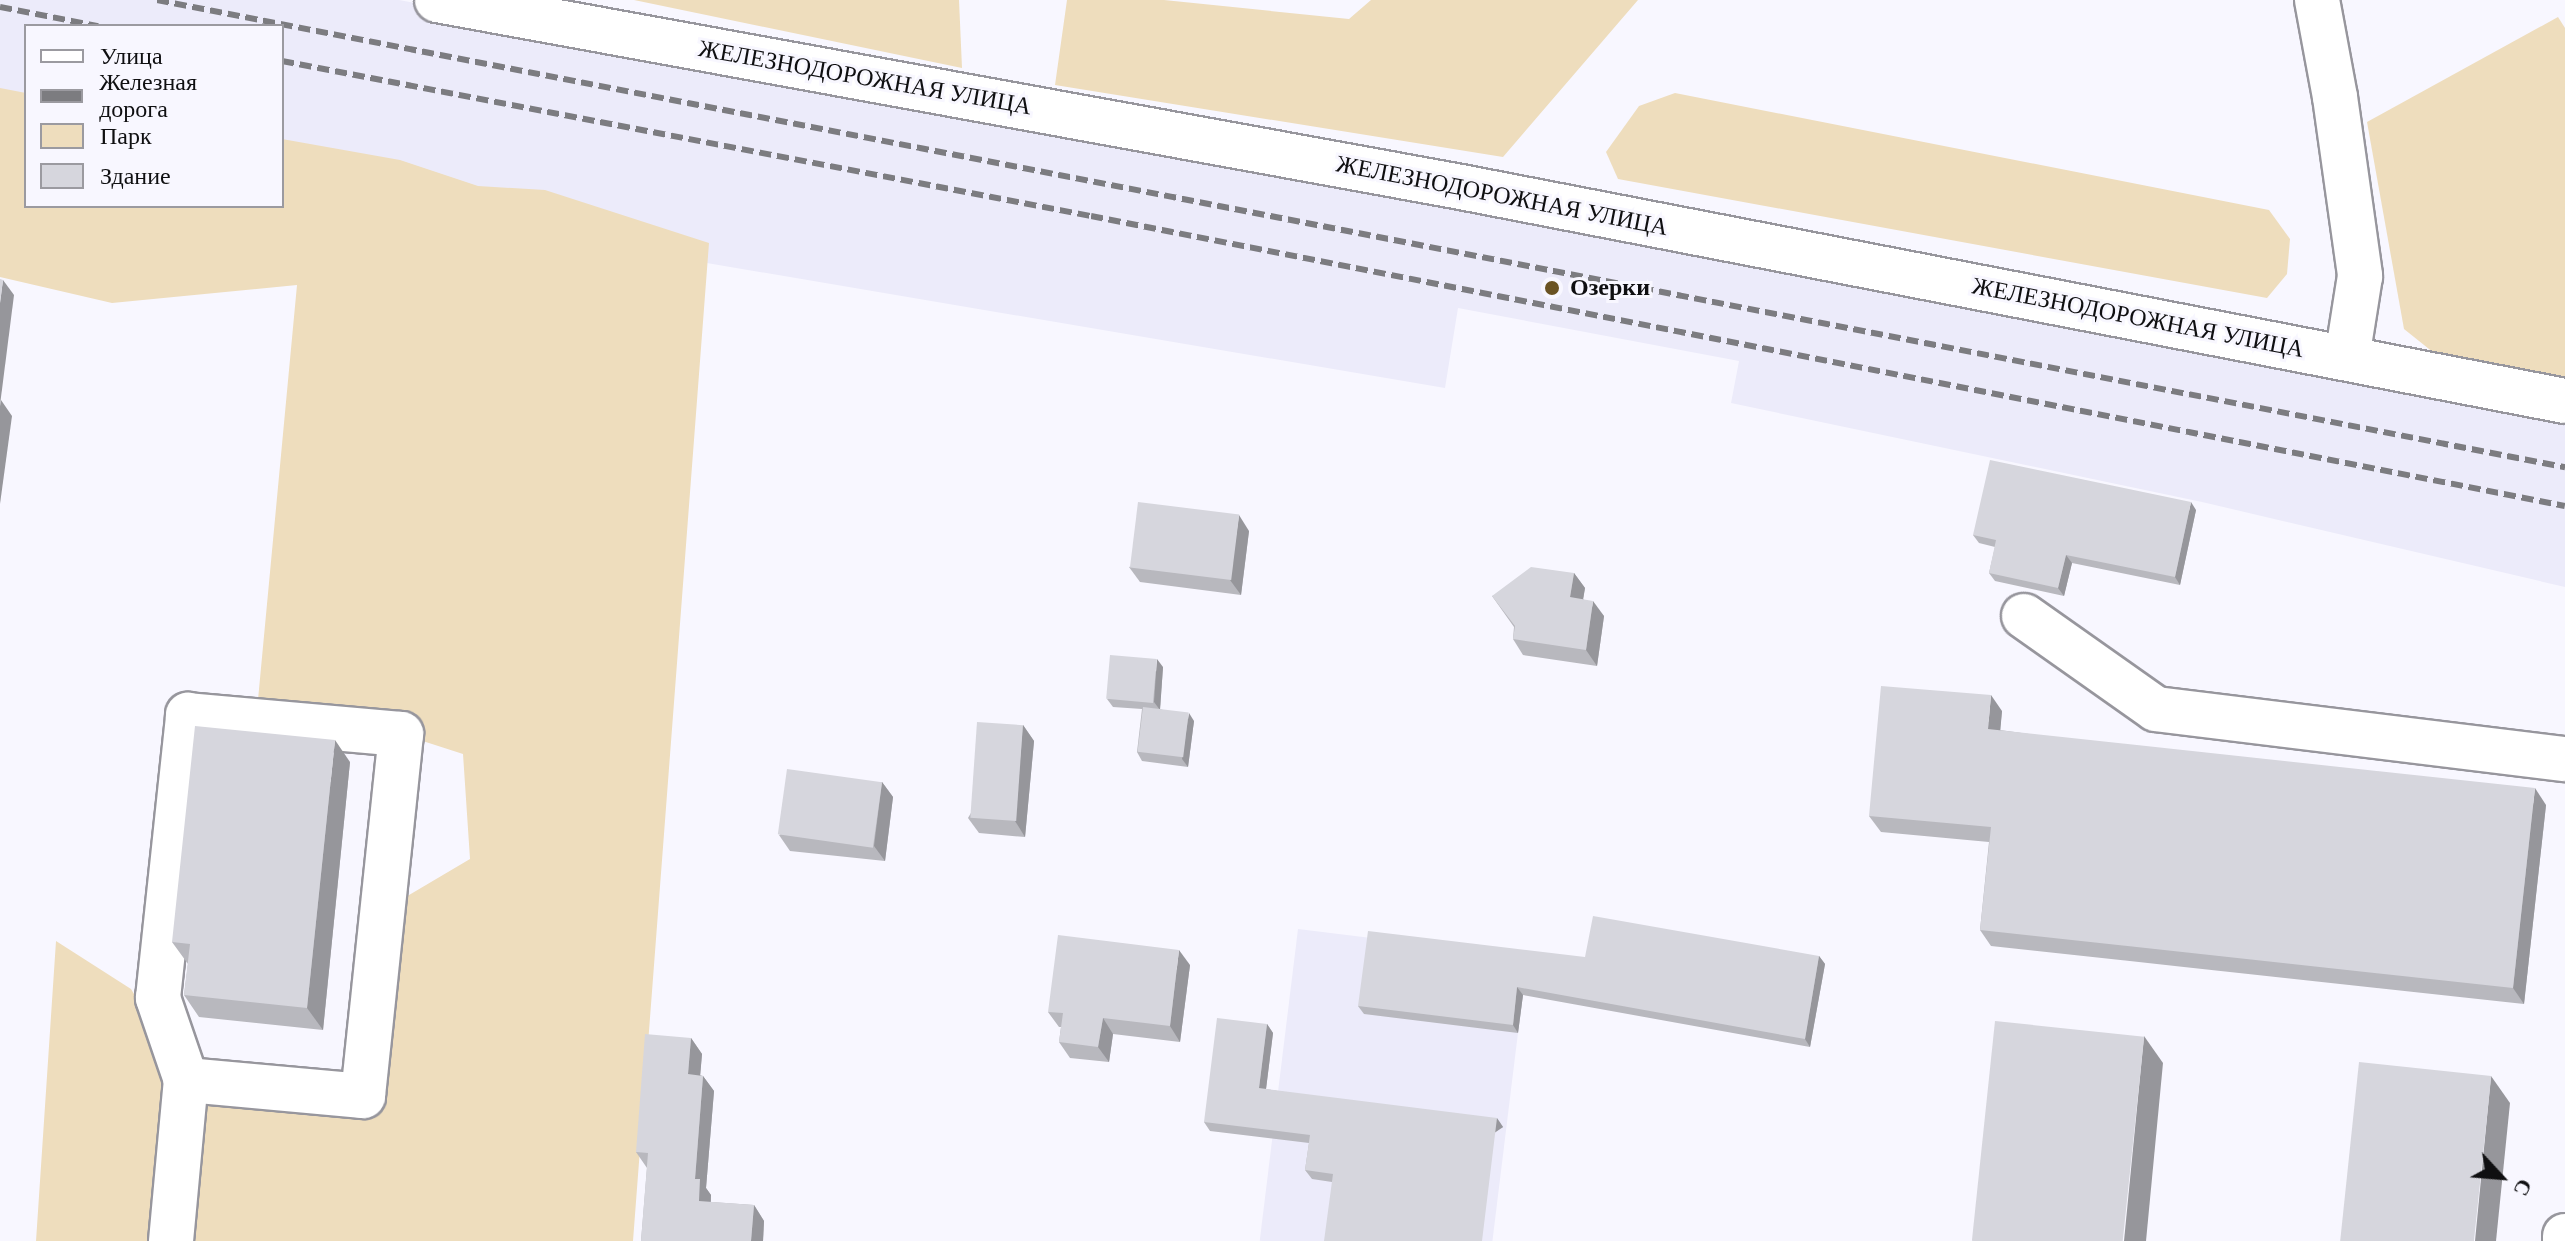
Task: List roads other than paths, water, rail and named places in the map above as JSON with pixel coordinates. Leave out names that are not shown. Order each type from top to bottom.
[{"type":"street","name":"ЖЕЛЕЗНОДОРОЖНАЯ УЛИЦА","points":[[437,0],[1451,185],[2565,401]]},
{"type":"street","points":[[2317,0],[2335,97],[2360,276],[2377,321],[2396,349],[2427,374]]},
{"type":"street","points":[[2347,358],[2360,276]]},
{"type":"street","points":[[2024,616],[2156,709],[2565,759]]},
{"type":"street","points":[[171,1241],[186,1080],[158,998],[188,715],[401,734],[363,1096],[186,1080]]},
{"type":"railway","points":[[157,0],[281,24]]},
{"type":"railway","points":[[0,7],[88,24]]},
{"type":"railway","points":[[284,25],[2565,467]]},
{"type":"railway","points":[[284,61],[1091,216],[2565,506]]},
{"type":"place","name":"Озерки","points":[[1552,288]]}]
